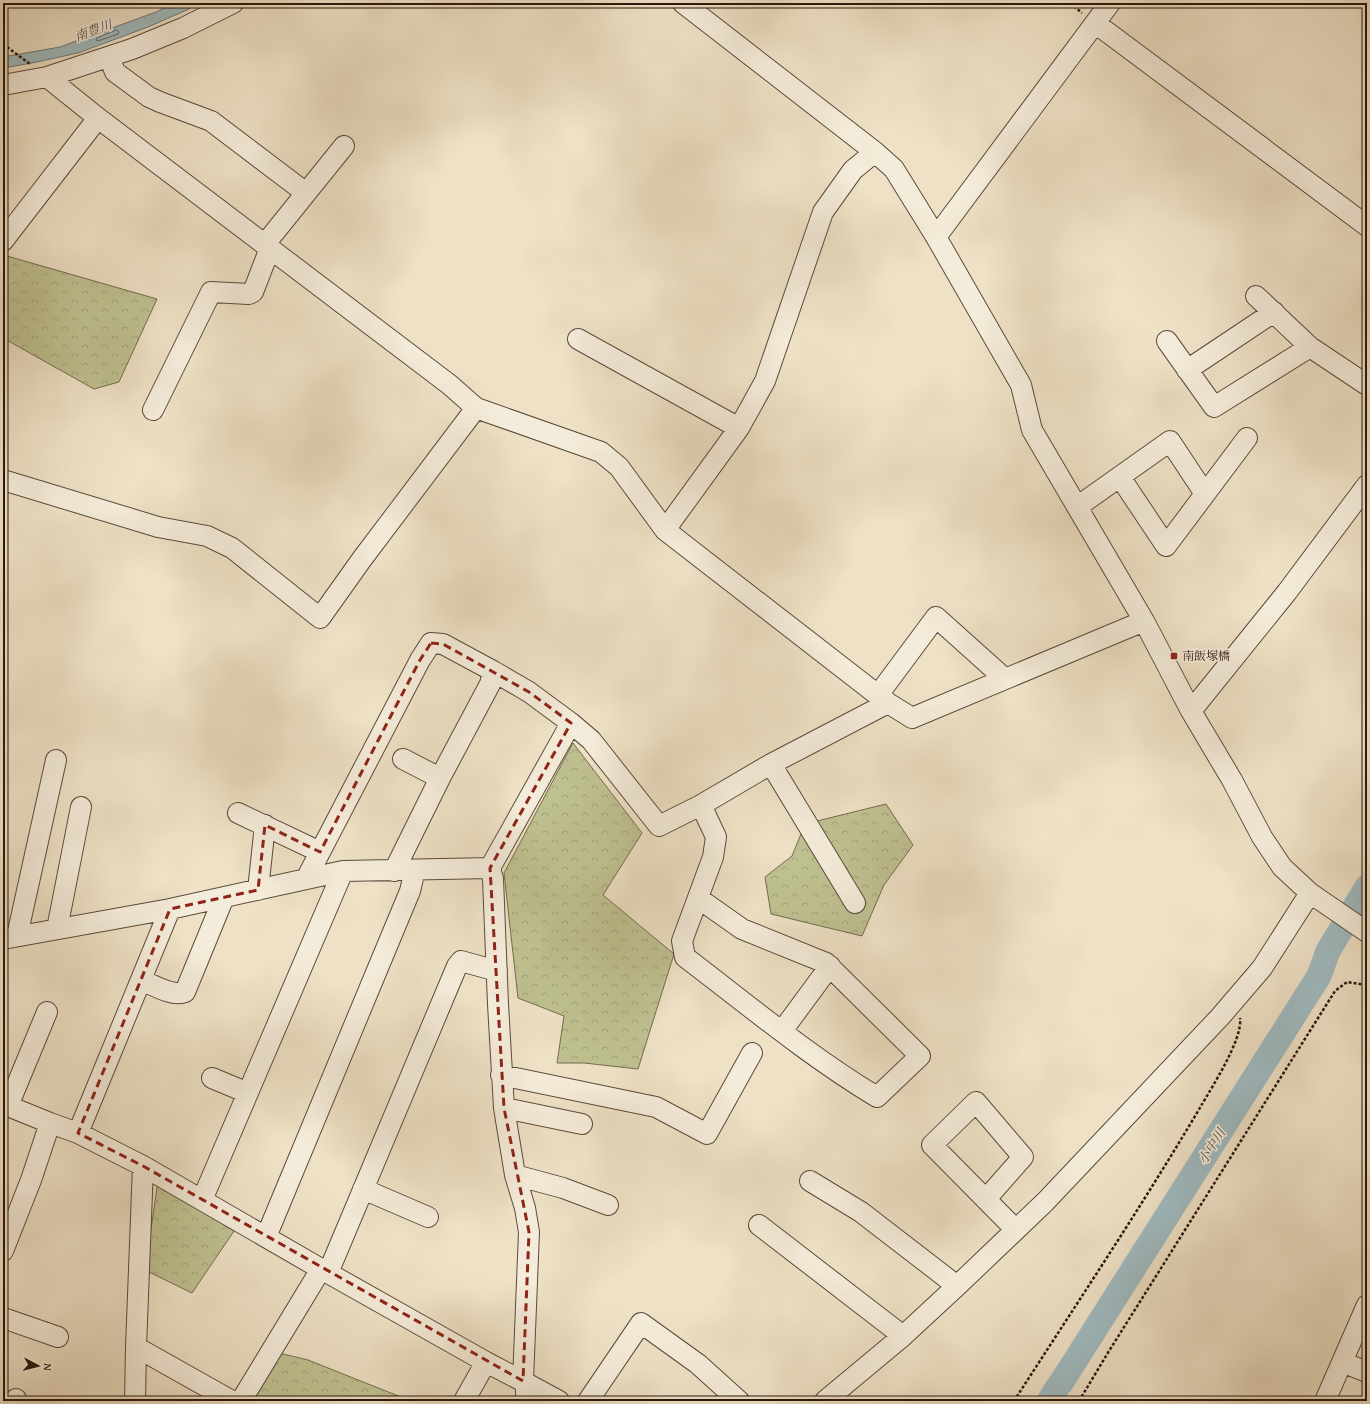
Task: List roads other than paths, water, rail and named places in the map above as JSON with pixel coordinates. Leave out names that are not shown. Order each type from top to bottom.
[{"type":"street","points":[[3,85],[47,76],[132,49],[183,28],[233,3]]},
{"type":"street","points":[[683,3],[875,152],[894,169],[936,237],[1021,385],[1032,430],[1144,621],[1191,711],[1232,780],[1262,837],[1282,867],[1310,893],[1367,932]]},
{"type":"street","points":[[936,237],[1110,3]]},
{"type":"street","points":[[1095,23],[1367,226]]},
{"type":"street","points":[[109,57],[115,72],[149,97],[212,120],[306,193]]},
{"type":"street","points":[[47,76],[98,118],[450,384],[476,408],[601,452],[619,467],[666,530],[883,699],[912,718],[1004,678],[1144,621]]},
{"type":"street","points":[[3,241],[98,118]]},
{"type":"street","points":[[153,410],[211,292],[249,294],[253,292],[268,246],[306,193],[344,146]]},
{"type":"street","points":[[666,530],[739,428],[765,381],[823,212],[853,170],[875,152]]},
{"type":"street","points":[[1256,296],[1310,347],[1367,385]]},
{"type":"street","points":[[1187,370],[1274,312]]},
{"type":"street","points":[[578,339],[739,428]]},
{"type":"street","points":[[1167,341],[1214,408],[1310,347]]},
{"type":"street","points":[[4,482],[158,527],[207,536],[232,548],[320,618],[362,559],[476,408]]},
{"type":"street","points":[[1120,477],[1166,546],[1247,438]]},
{"type":"street","points":[[1077,507],[1170,442],[1205,494]]},
{"type":"street","points":[[1191,711],[1287,592],[1367,485]]},
{"type":"street","points":[[306,879],[420,660],[432,644],[443,644],[493,671],[529,692],[571,723],[591,740],[659,826],[701,805],[883,699],[936,617],[1004,678]]},
{"type":"street","points":[[394,871],[440,778],[490,684],[493,671]]},
{"type":"street","points":[[525,1388],[528,1232],[525,1208],[515,1175],[504,1108],[496,971],[493,879],[490,868],[571,723]]},
{"type":"street","points":[[56,760],[10,938],[170,909],[343,871],[490,868]]},
{"type":"street","points":[[403,760],[440,778]]},
{"type":"street","points":[[771,764],[855,903]]},
{"type":"street","points":[[698,898],[742,929],[826,963],[920,1056],[877,1097],[852,1082],[782,1031],[685,957],[682,941],[713,857],[716,837],[701,805]]},
{"type":"street","points":[[57,929],[81,808]]},
{"type":"street","points":[[238,813],[320,852]]},
{"type":"street","points":[[258,890],[265,826]]},
{"type":"street","points":[[266,1237],[410,891],[415,870]]},
{"type":"street","points":[[202,1200],[343,871]]},
{"type":"street","points":[[825,1401],[903,1336],[1045,1202],[1220,1017],[1262,968],[1310,893]]},
{"type":"street","points":[[141,980],[172,993],[181,994],[185,992],[224,897]]},
{"type":"street","points":[[78,1133],[170,909]]},
{"type":"street","points":[[241,1401],[324,1271],[363,1189],[457,966],[461,961],[496,971]]},
{"type":"street","points":[[782,1031],[830,966]]},
{"type":"street","points":[[47,1012],[6,1106],[78,1133],[143,1166],[324,1271],[486,1362],[525,1388],[559,1401]]},
{"type":"street","points":[[501,1075],[656,1107],[707,1134],[752,1053]]},
{"type":"street","points":[[212,1078],[248,1093]]},
{"type":"street","points":[[986,1198],[1023,1157],[976,1102],[932,1145],[1016,1230]]},
{"type":"street","points":[[504,1108],[582,1124]]},
{"type":"street","points":[[3,1251],[31,1180],[50,1123]]},
{"type":"street","points":[[135,1401],[143,1166]]},
{"type":"street","points":[[515,1175],[563,1188],[608,1205]]},
{"type":"street","points":[[810,1181],[862,1212],[957,1286]]},
{"type":"street","points":[[363,1189],[428,1217]]},
{"type":"street","points":[[759,1225],[903,1336]]},
{"type":"street","points":[[1325,1401],[1367,1305]]},
{"type":"street","points":[[3,1318],[58,1337]]},
{"type":"street","points":[[588,1401],[641,1323],[698,1364],[739,1401]]},
{"type":"street","points":[[136,1347],[232,1401]]},
{"type":"street","points":[[464,1401],[486,1362]]},
{"type":"street","points":[[1342,1362],[1367,1372]]},
{"type":"water","points":[[175,3],[199,3],[148,27],[78,53],[3,68],[3,57],[60,47],[156,12]]},
{"type":"waterway","name":"小中川","points":[[1049,1401],[1319,976],[1328,951],[1367,887]]},
{"type":"place","name":"南飯塚橋","points":[[1174,656]]},
{"type":"water label","name":"南豊川","points":[[93,30]]}]
